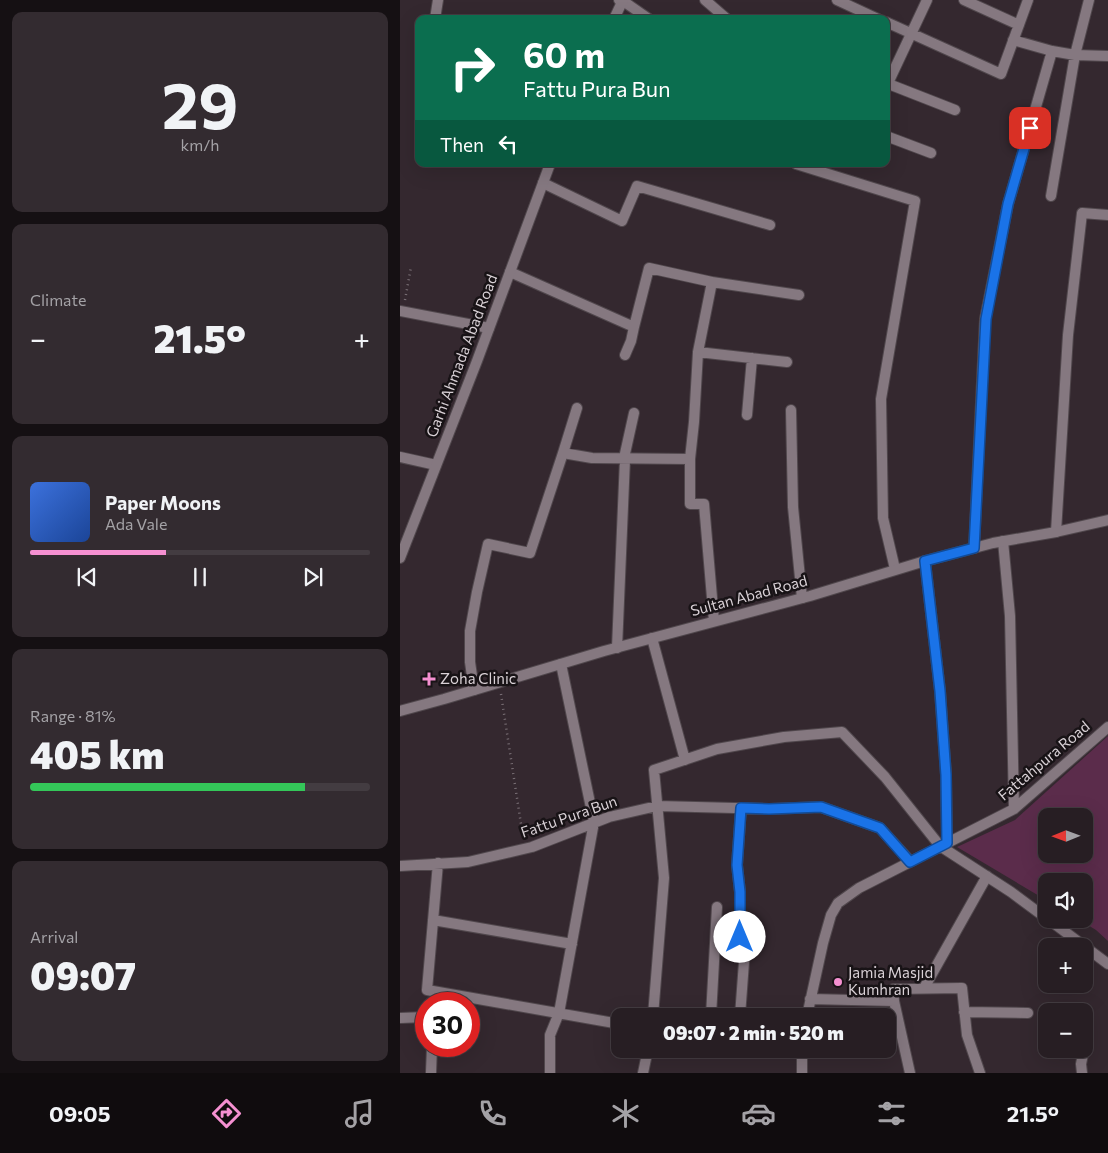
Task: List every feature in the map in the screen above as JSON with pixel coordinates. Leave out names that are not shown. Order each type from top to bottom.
[{"type":"street","points":[[435,15],[438,0]]},
{"type":"street","points":[[616,15],[622,0],[643,15]]},
{"type":"street","points":[[704,0],[722,15]]},
{"type":"street","points":[[837,0],[869,15]]},
{"type":"street","points":[[890,77],[927,0]]},
{"type":"street","points":[[964,0],[1019,25]]},
{"type":"street","points":[[890,24],[1001,74],[1028,0]]},
{"type":"street","points":[[1052,196],[1075,55],[1089,0]]},
{"type":"street","points":[[1013,40],[1052,52],[1108,56]]},
{"type":"street","points":[[974,548],[986,319],[1008,204],[1052,52]]},
{"type":"street","points":[[890,84],[955,110]]},
{"type":"street","points":[[890,138],[931,153]]},
{"type":"street","name":"Garhi Ahmada Abad Road","points":[[400,558],[549,167]]},
{"type":"street","points":[[806,167],[915,201],[881,399],[883,518],[895,569]]},
{"type":"street","points":[[543,183],[622,220],[637,186],[770,225]]},
{"type":"street","points":[[1056,532],[1068,335],[1082,213],[1108,215]]},
{"type":"street","points":[[625,355],[631,341],[649,268],[712,282],[799,295]]},
{"type":"street","points":[[510,272],[634,327]]},
{"type":"street","points":[[712,282],[698,352],[690,459],[690,504],[704,504],[714,621]]},
{"type":"street","points":[[401,311],[489,328]]},
{"type":"street","points":[[698,352],[787,362]]},
{"type":"street","points":[[747,415],[752,358]]},
{"type":"street","points":[[474,690],[470,662],[470,631],[476,592],[488,544],[530,553],[577,408]]},
{"type":"street","points":[[791,410],[793,508],[802,598]]},
{"type":"street","points":[[616,648],[624,458],[634,413]]},
{"type":"street","points":[[563,453],[592,458],[690,459]]},
{"type":"street","points":[[400,457],[436,465]]},
{"type":"street","name":"Sultan Abad Road","points":[[400,711],[616,648],[802,598],[895,569],[1003,541],[1056,532],[1108,520]]},
{"type":"street","points":[[1003,541],[1010,616],[1014,809]]},
{"type":"street","points":[[925,561],[941,700],[946,775],[944,844]]},
{"type":"street","points":[[652,638],[685,760]]},
{"type":"street","points":[[550,1073],[550,1035],[559,1014],[594,822],[561,664]]},
{"type":"street","name":"Fattahpura Road","points":[[808,1008],[823,943],[831,915],[838,903],[858,888],[1014,809],[1108,727]]},
{"type":"street","points":[[653,1008],[664,878],[654,770],[717,749],[784,737],[842,732],[944,844],[1038,912]]},
{"type":"street","name":"Fattu Pura Bun","points":[[400,866],[468,862],[525,849],[609,817],[657,806],[769,809],[821,807],[880,828],[910,862]]},
{"type":"street","points":[[741,808],[737,865],[740,892],[740,953],[744,962],[741,1008]]},
{"type":"street","points":[[437,992],[427,990],[438,863]]},
{"type":"street","points":[[924,988],[987,876]]},
{"type":"street","points":[[711,1008],[717,907]]},
{"type":"street","points":[[433,920],[572,944]]},
{"type":"street","points":[[1060,928],[1108,964]]},
{"type":"street","points":[[910,1073],[892,989],[962,988],[967,1035],[980,1073]]},
{"type":"street","points":[[810,999],[894,1001]]},
{"type":"street","points":[[480,1000],[611,1023]]},
{"type":"street","points":[[964,1012],[1028,1012]]},
{"type":"street","points":[[400,1018],[415,1018]]},
{"type":"street","points":[[431,1073],[432,1057]]},
{"type":"street","points":[[643,1073],[646,1058]]},
{"type":"street","points":[[802,1058],[802,1073]]},
{"type":"street","points":[[1082,1058],[1082,1073]]},
{"type":"path","points":[[401,311],[411,267]]},
{"type":"path","points":[[499,683],[525,849]]},
{"type":"shaded area","points":[[1108,736],[1108,941],[1093,928],[1093,873],[1038,873],[1038,895],[957,847],[1015,820]]},
{"type":"place","name":"Zoha Clinic","points":[[429,679]]},
{"type":"place","name":"Jamia Masjid Kumhran","points":[[838,982]]},
{"type":"route","points":[[740,937],[740,892],[737,865],[741,808],[821,807],[880,828],[910,862],[947,843],[946,775],[940,691],[925,561],[974,548],[986,319],[1008,204],[1030,128]]}]
